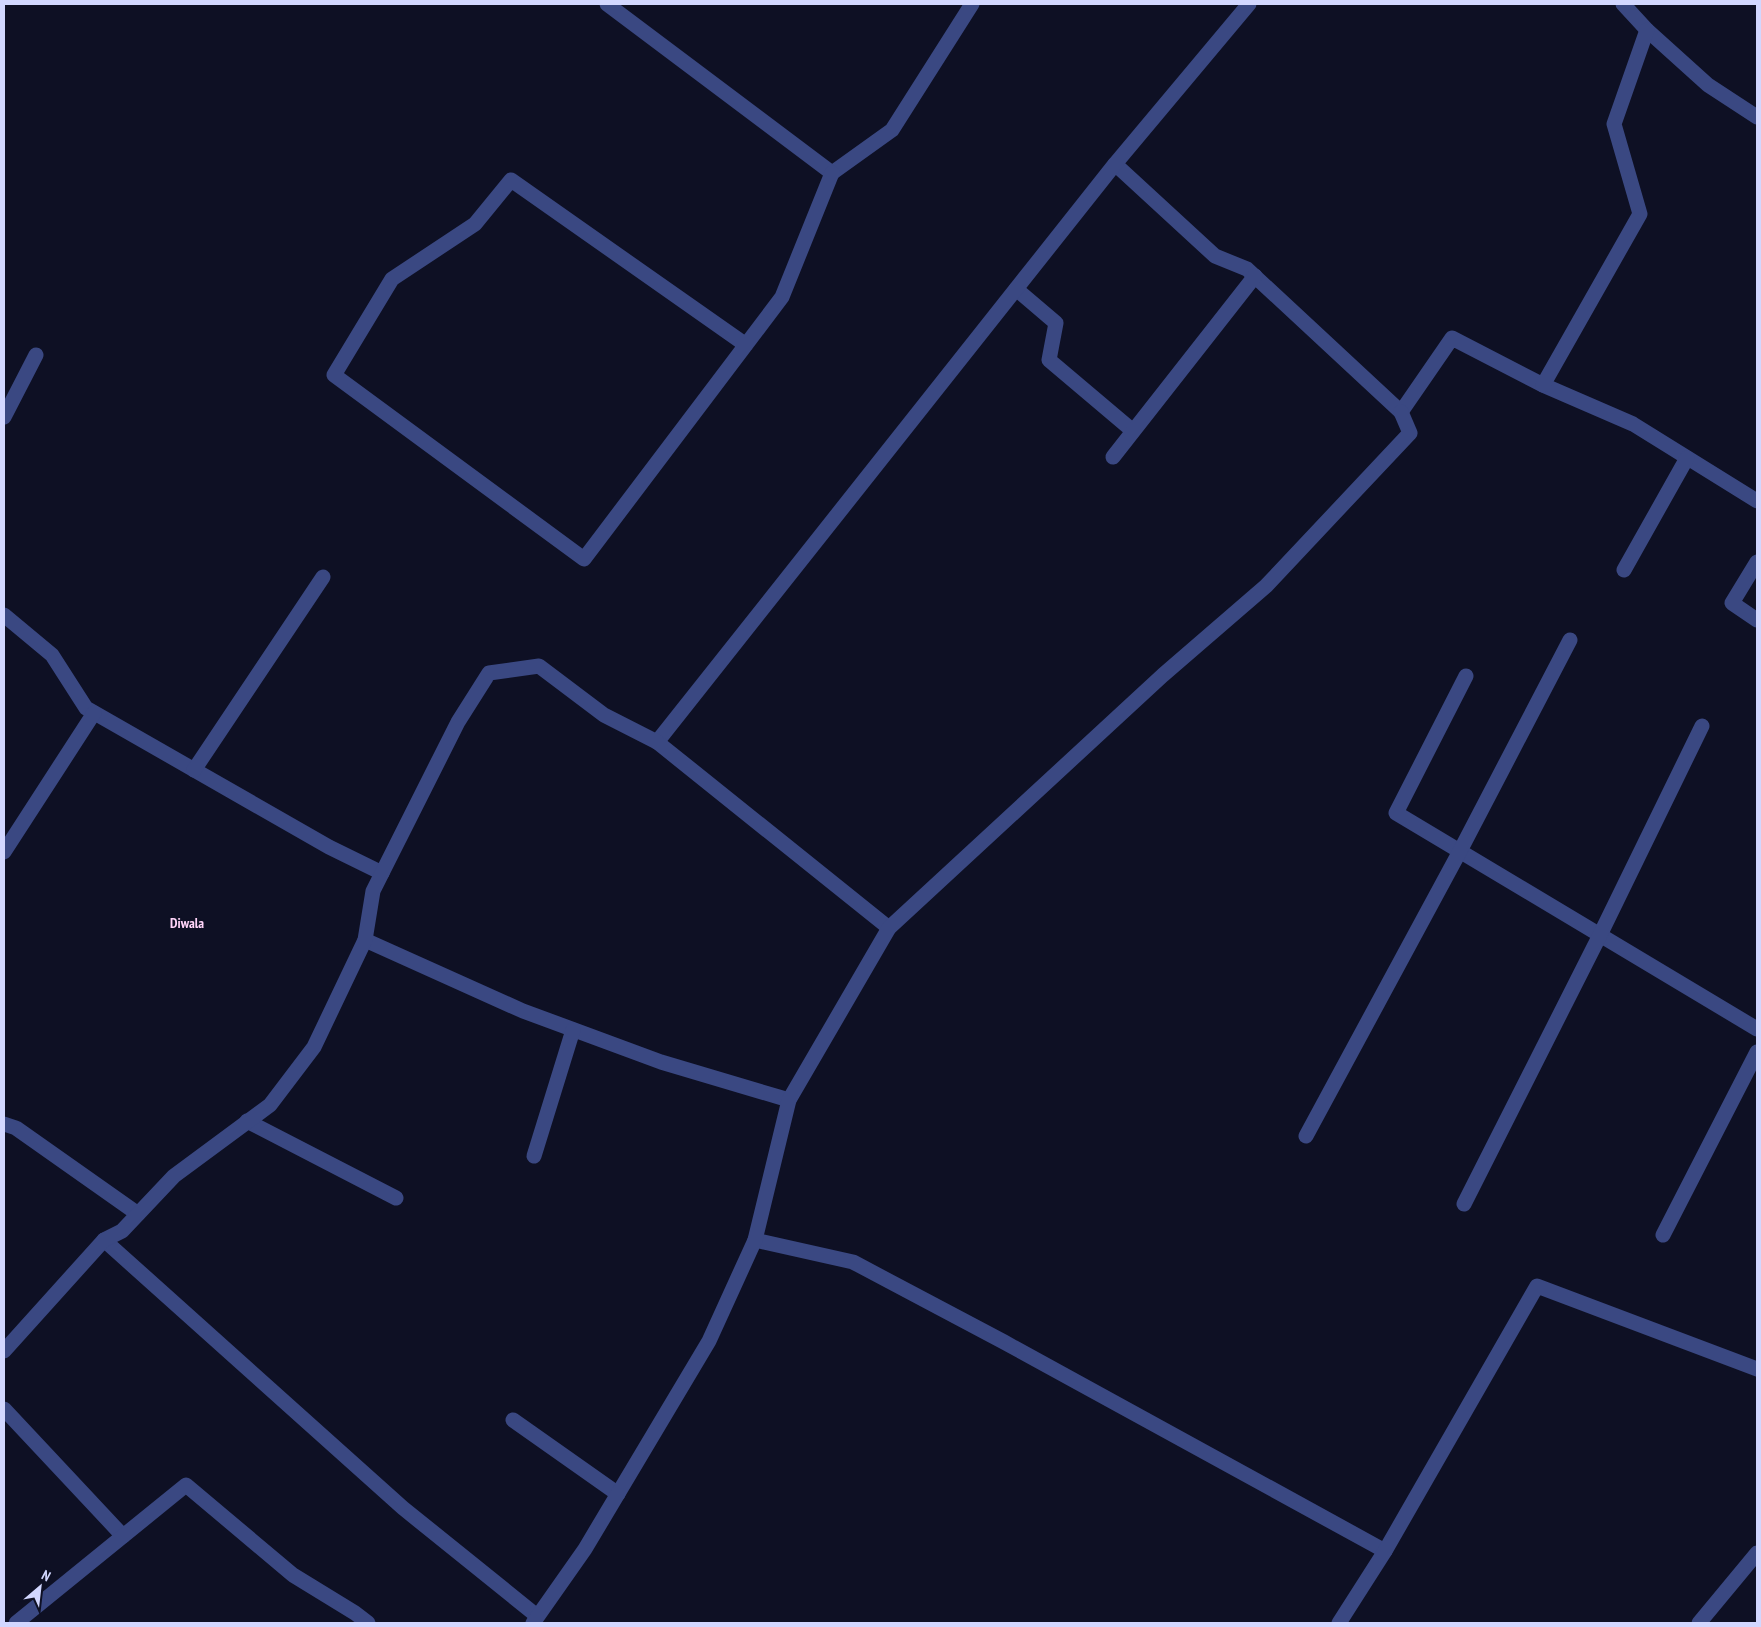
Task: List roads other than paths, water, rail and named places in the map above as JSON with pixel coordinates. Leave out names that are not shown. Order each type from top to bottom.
[{"type":"street","points":[[607,4],[832,173]]},
{"type":"street","points":[[746,345],[511,180],[475,224],[392,279],[334,376],[584,560],[746,345],[782,297],[832,173],[892,130],[972,4]]},
{"type":"street","points":[[657,742],[1115,164],[1249,4]]},
{"type":"street","points":[[1623,4],[1647,30],[1708,85],[1757,117]]},
{"type":"street","points":[[1543,385],[1640,214],[1614,124],[1647,30]]},
{"type":"street","points":[[104,1240],[403,1508],[535,1620],[585,1549],[709,1341],[754,1240],[789,1100],[889,928],[1163,675],[1266,586],[1410,433],[1401,412],[1255,276],[1247,269],[1215,256],[1115,164]]},
{"type":"street","points":[[1113,457],[1255,276]]},
{"type":"street","points":[[1016,289],[1056,323],[1049,360],[1133,431]]},
{"type":"street","points":[[1401,412],[1452,338],[1543,385],[1633,424],[1757,501]]},
{"type":"street","points":[[4,417],[36,355]]},
{"type":"street","points":[[1624,570],[1688,458]]},
{"type":"street","points":[[1757,562],[1732,603],[1757,620]]},
{"type":"street","points":[[194,770],[323,577]]},
{"type":"street","points":[[4,615],[52,655],[86,708],[329,848],[382,874]]},
{"type":"street","points":[[1306,1136],[1460,851],[1570,640]]},
{"type":"street","points":[[4,1351],[104,1240],[122,1231],[174,1176],[270,1104],[314,1047],[366,940],[373,891],[458,722],[489,673],[539,666],[604,715],[657,742],[889,928]]},
{"type":"street","points":[[1466,676],[1396,813],[1757,1028]]},
{"type":"street","points":[[4,852],[94,713]]},
{"type":"street","points":[[1464,1204],[1702,726]]},
{"type":"street","points":[[366,940],[523,1011],[661,1062],[789,1100]]},
{"type":"street","points":[[534,1156],[574,1030]]},
{"type":"street","points":[[1663,1235],[1757,1052]]},
{"type":"street","points":[[247,1121],[396,1198]]},
{"type":"street","points":[[4,1124],[16,1128],[138,1214]]},
{"type":"street","points":[[754,1240],[853,1262],[1004,1342],[1385,1551]]},
{"type":"street","points":[[1339,1623],[1385,1551],[1537,1286],[1757,1369]]},
{"type":"street","points":[[4,1409],[123,1536]]},
{"type":"street","points":[[513,1420],[618,1494]]},
{"type":"street","points":[[16,1623],[186,1485],[293,1575],[368,1623]]},
{"type":"street","points":[[1699,1623],[1757,1553]]},
{"type":"district","name":"Diwala","points":[[187,923]]}]
